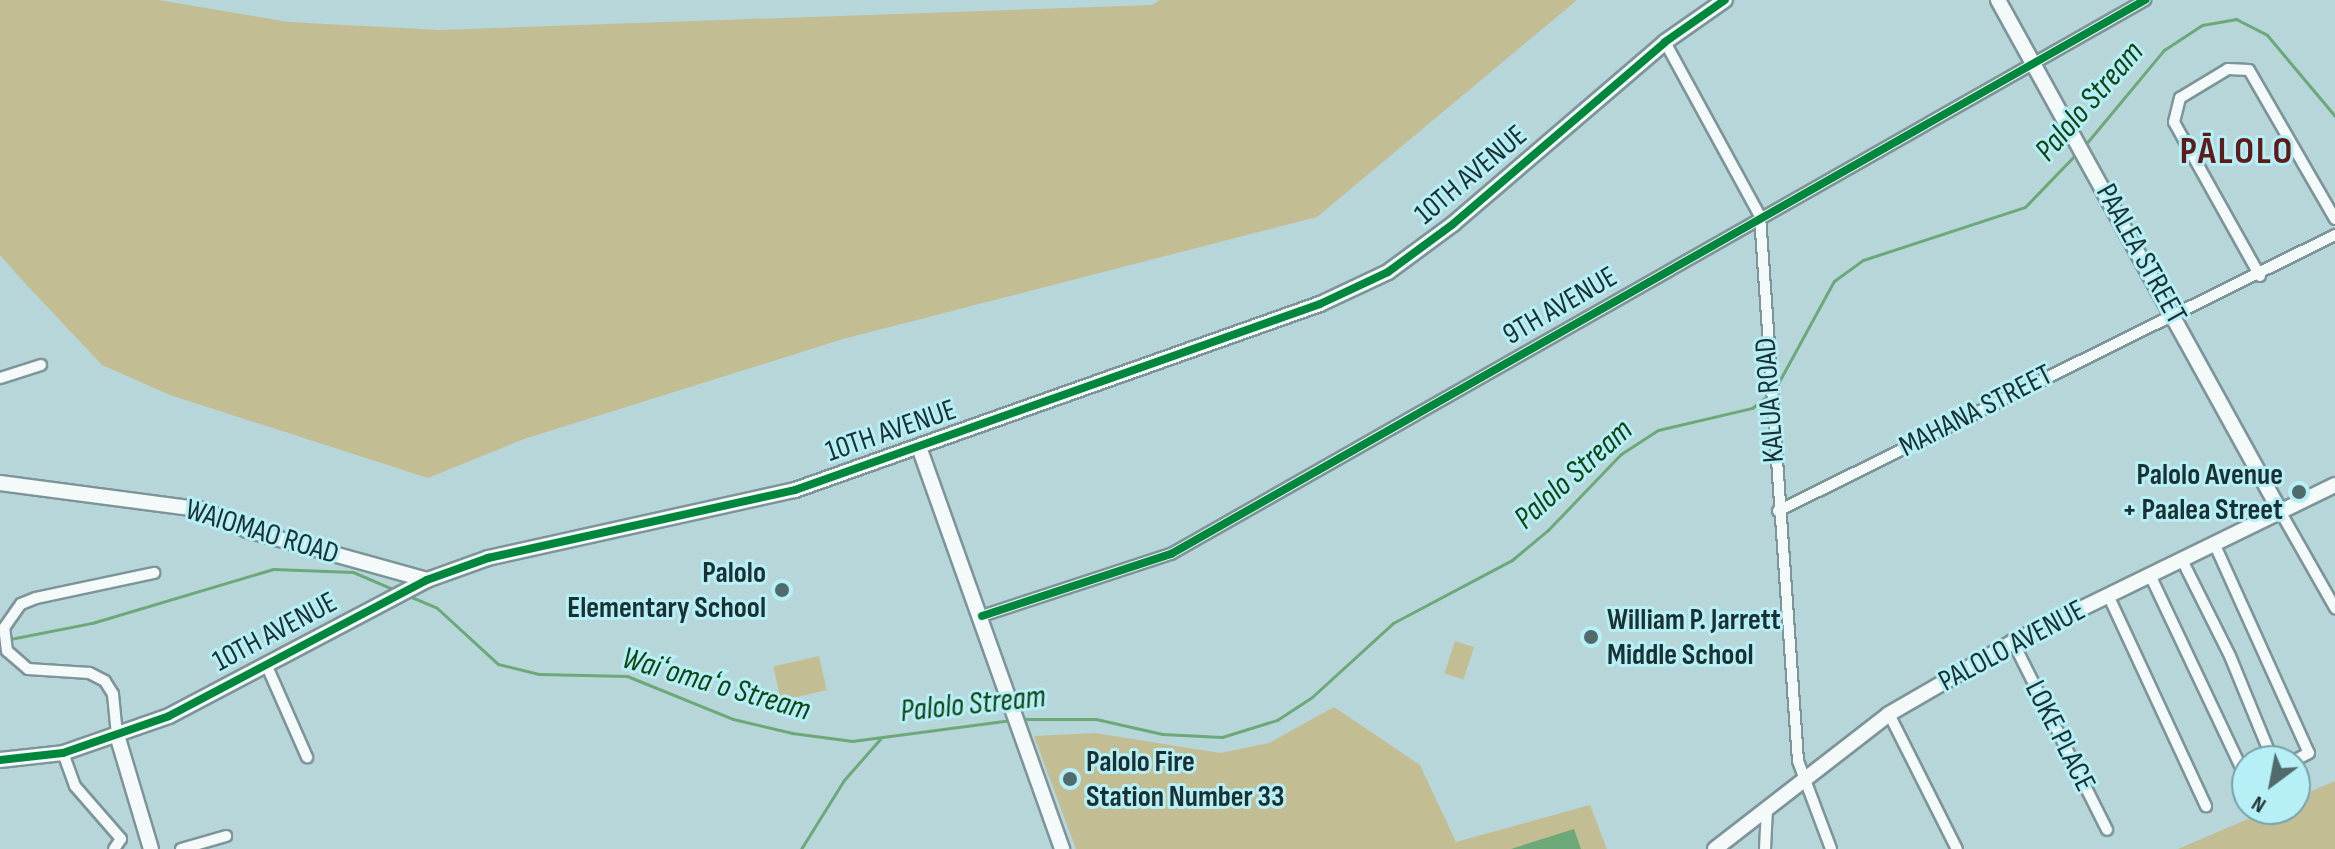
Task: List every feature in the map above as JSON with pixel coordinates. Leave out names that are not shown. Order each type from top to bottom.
[{"type":"street","name":"10TH AVENUE","points":[[0,760],[63,753],[169,716],[427,580],[488,558],[795,490],[1320,304],[1388,272],[1453,224],[1665,42],[1725,0]]},
{"type":"street","name":"PAALEA STREET","points":[[1998,0],[2175,314],[2280,511]]},
{"type":"street","name":"9TH AVENUE","points":[[982,616],[1171,554],[1760,216],[2145,0]]},
{"type":"street","name":"KALUA ROAD","points":[[1665,42],[1760,216],[1770,416],[1798,761],[1831,849]]},
{"type":"street","points":[[2260,276],[2174,122],[2180,98],[2228,69],[2249,70],[2335,219]]},
{"type":"street","name":"MAHANA STREET","points":[[1778,511],[2175,314],[2260,276],[2335,235]]},
{"type":"street","points":[[0,378],[41,365]]},
{"type":"street","points":[[919,447],[1013,703],[1062,849]]},
{"type":"street","name":"WAIOMAO ROAD","points":[[0,483],[204,510],[247,530],[427,580]]},
{"type":"street","name":"PALOLO AVENUE","points":[[1715,849],[1889,714],[2013,642],[2335,485]]},
{"type":"street","points":[[2280,511],[2335,608]]},
{"type":"street","points":[[2214,543],[2305,745]]},
{"type":"street","points":[[2182,560],[2230,656],[2266,745]]},
{"type":"street","points":[[388,569],[391,598]]},
{"type":"street","points":[[151,849],[117,735],[113,694],[105,681],[89,673],[28,669],[7,651],[4,628],[12,614],[36,598],[154,573]]},
{"type":"street","points":[[2150,575],[2231,746]]},
{"type":"street","points":[[2108,595],[2206,806]]},
{"type":"street","name":"LOKE PLACE","points":[[2013,642],[2107,830]]},
{"type":"street","points":[[266,664],[307,757]]},
{"type":"street","points":[[1889,714],[1957,849]]},
{"type":"street","points":[[63,753],[75,786],[121,839],[114,849]]},
{"type":"street","points":[[1765,849],[1767,808]]},
{"type":"street","points":[[181,849],[226,836]]},
{"type":"shaded area","points":[[0,0],[159,0],[289,22],[439,30],[1152,5],[1160,0],[1577,0],[1317,217],[843,339],[524,439],[428,478],[170,395],[102,365],[22,280],[0,255]]},
{"type":"shaded area","points":[[1455,641],[1474,647],[1464,680],[1444,673]]},
{"type":"shaded area","points":[[819,656],[827,690],[781,701],[773,667]]},
{"type":"shaded area","points":[[1334,707],[1420,765],[1456,842],[1590,805],[1607,849],[1076,849],[1034,736],[1095,733],[1220,753],[1269,743]]},
{"type":"shaded area","points":[[2335,781],[2335,849],[2178,849],[2234,825],[2311,825],[2311,791]]},
{"type":"shaded area","points":[[1574,829],[1581,849],[1511,849]]},
{"type":"waterway","name":"Palolo Stream","points":[[2085,145],[2164,50],[2202,25],[2236,19],[2267,35],[2335,116]]},
{"type":"waterway","name":"Palolo Stream","points":[[1775,389],[1834,281],[1863,260],[2025,207],[2077,153]]},
{"type":"waterway","name":"Palolo Stream","points":[[1020,719],[1096,719],[1162,734],[1222,737],[1277,720],[1312,697],[1393,623],[1512,560],[1548,530],[1621,454],[1658,430],[1752,408],[1770,394]]},
{"type":"waterway","name":"Waiʻomaʻo Stream","points":[[0,641],[92,623],[273,569],[353,572],[395,590]]},
{"type":"waterway","name":"Waiʻomaʻo Stream","points":[[409,596],[437,608],[498,664],[539,674],[627,676],[733,719],[792,733],[852,741],[1012,720]]},
{"type":"waterway","points":[[801,849],[844,780],[880,739]]},
{"type":"cycle path","points":[[0,760],[63,753],[169,716],[427,580],[488,558],[795,490],[1320,304],[1388,272],[1453,224],[1665,42],[1725,0]]},
{"type":"cycle path","points":[[982,616],[1171,554],[2145,0]]},
{"type":"place","name":"Palolo Avenue + Paalea Street","points":[[2299,492]]},
{"type":"place","name":"Palolo Elementary School","points":[[782,590]]},
{"type":"place","name":"William P. Jarrett Middle School","points":[[1591,637]]},
{"type":"place","name":"Palolo Fire Station Number 33","points":[[1070,779]]},
{"type":"district","name":"PĀLOLO","points":[[2237,152]]}]
